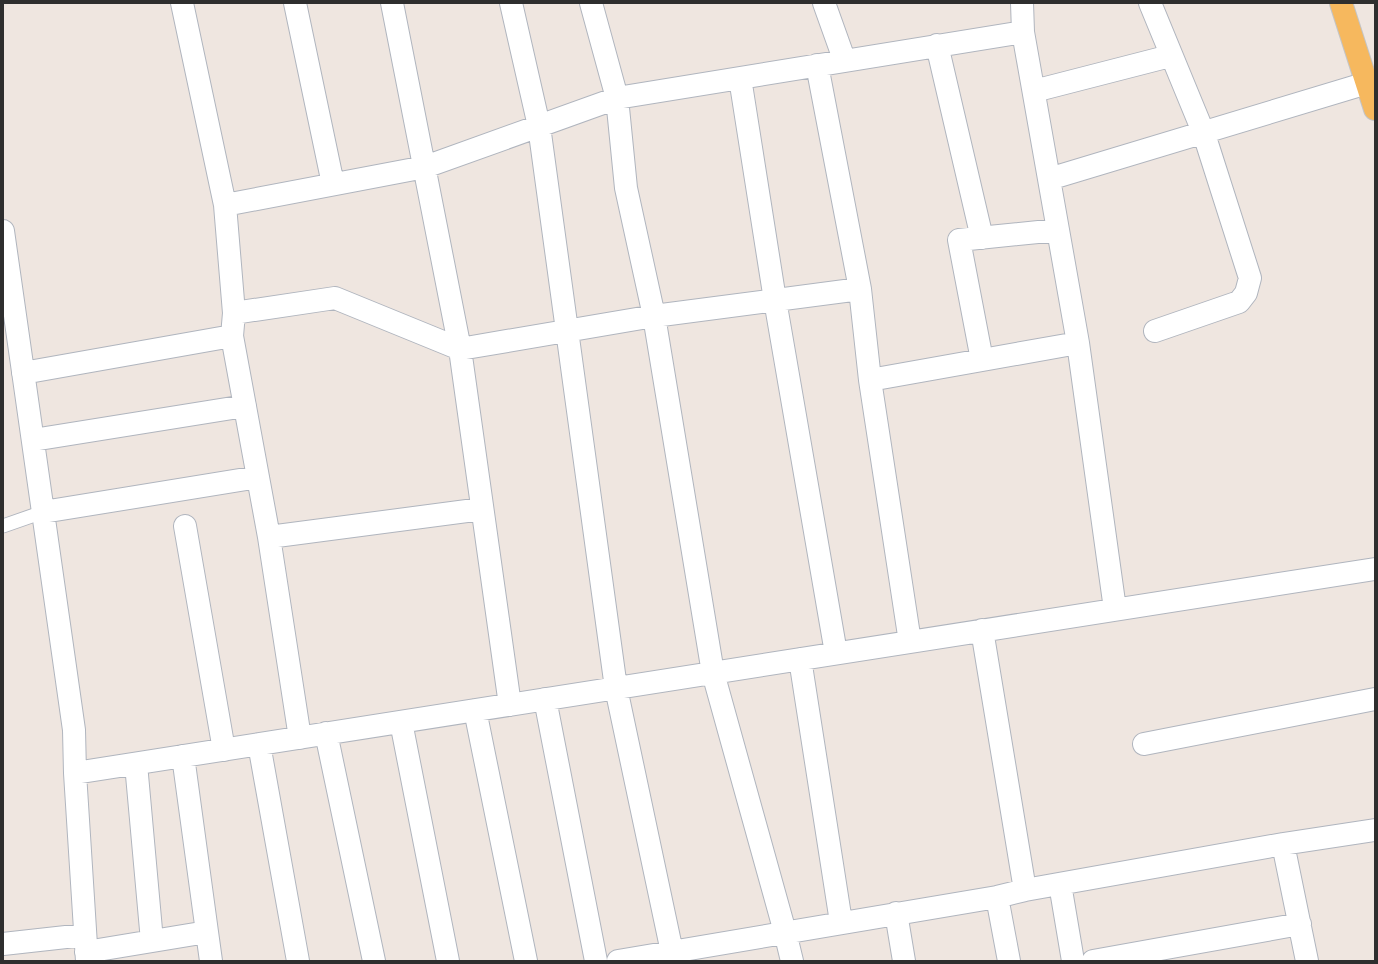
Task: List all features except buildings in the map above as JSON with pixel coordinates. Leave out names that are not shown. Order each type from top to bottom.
[{"type":"main road","points":[[1341,3],[1375,109]]},
{"type":"street","points":[[182,3],[225,205],[234,313],[232,336],[269,537],[300,738]]},
{"type":"street","points":[[295,3],[333,184]]},
{"type":"street","points":[[392,3],[460,349],[510,705]]},
{"type":"street","points":[[511,3],[539,126],[616,688],[672,952]]},
{"type":"street","points":[[591,3],[617,98],[626,188],[654,316],[713,673],[786,932],[792,961]]},
{"type":"street","points":[[824,3],[844,60]]},
{"type":"street","points":[[1022,3],[1023,32],[1078,343],[1115,610]]},
{"type":"street","points":[[1150,3],[1170,56],[1204,134],[1250,278],[1246,293],[1239,302],[1155,330]]},
{"type":"street","points":[[225,205],[425,167],[617,98],[1023,32]]},
{"type":"street","points":[[937,45],[982,238]]},
{"type":"street","points":[[1034,91],[1170,56]]},
{"type":"street","points":[[818,65],[860,289],[870,380],[910,642]]},
{"type":"street","points":[[740,78],[775,300],[836,653]]},
{"type":"street","points":[[1049,179],[1204,134],[1367,83]]},
{"type":"street","points":[[982,360],[959,240],[1058,230]]},
{"type":"street","points":[[3,231],[74,730],[85,949]]},
{"type":"street","points":[[234,313],[335,298],[460,349],[654,316],[860,289]]},
{"type":"street","points":[[23,373],[232,336]]},
{"type":"street","points":[[870,380],[1078,343]]},
{"type":"street","points":[[33,440],[245,406]]},
{"type":"street","points":[[43,512],[258,477]]},
{"type":"street","points":[[269,537],[482,509]]},
{"type":"street","points":[[184,526],[224,750]]},
{"type":"street","points":[[75,773],[1375,568]]},
{"type":"street","points":[[982,630],[1025,890]]},
{"type":"street","points":[[800,659],[841,922]]},
{"type":"street","points":[[544,699],[596,961]]},
{"type":"street","points":[[1144,744],[1375,700]]},
{"type":"street","points":[[475,710],[526,961]]},
{"type":"street","points":[[401,722],[448,961]]},
{"type":"street","points":[[326,734],[374,961]]},
{"type":"street","points":[[259,744],[298,961]]},
{"type":"street","points":[[183,756],[211,961]]},
{"type":"street","points":[[136,764],[152,941]]},
{"type":"street","points":[[618,961],[672,952],[701,954],[786,932],[998,896],[1283,844],[1375,830]]},
{"type":"street","points":[[1283,844],[1308,961]]},
{"type":"street","points":[[1060,884],[1073,961]]},
{"type":"street","points":[[998,896],[1009,961]]},
{"type":"street","points":[[896,913],[904,961]]},
{"type":"street","points":[[1092,961],[1300,924]]},
{"type":"street","points":[[3,944],[85,949],[152,941],[207,932]]},
{"type":"lane","points":[[3,526],[43,512]]}]
